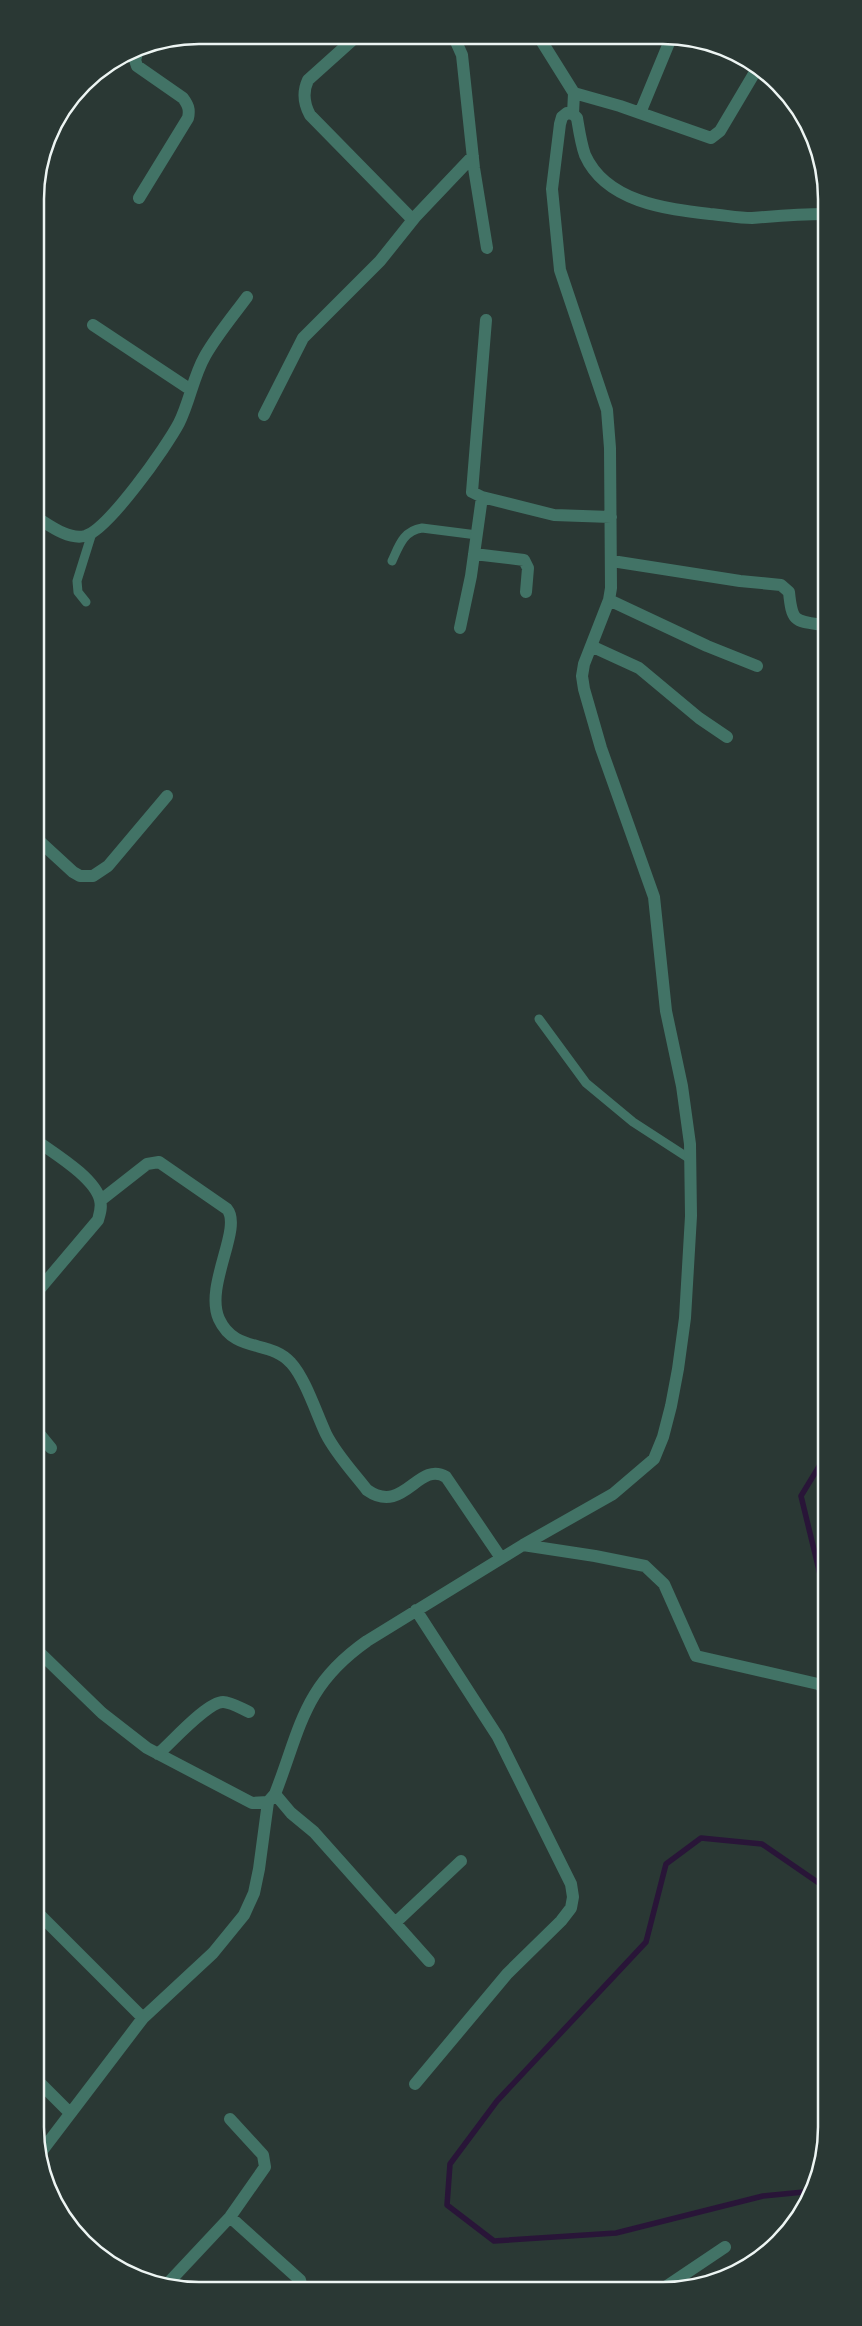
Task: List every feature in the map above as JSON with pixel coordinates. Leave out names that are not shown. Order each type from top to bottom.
[{"type":"street","points":[[348,44],[308,80],[304,89],[306,108],[310,115],[412,220]]},
{"type":"street","points":[[457,44],[462,55],[473,156],[487,248]]},
{"type":"street","points":[[543,44],[574,93],[573,114]]},
{"type":"street","points":[[640,113],[669,44]]},
{"type":"street","points":[[136,57],[137,66],[182,98],[188,105],[189,112],[188,118],[139,198]]},
{"type":"street","points":[[574,93],[640,113],[708,137],[715,137],[754,74]]},
{"type":"street","points":[[45,2147],[143,2018],[213,1952],[244,1915],[254,1893],[271,1798],[298,1727],[310,1700],[343,1657],[366,1640],[522,1545],[613,1494],[647,1466],[658,1451],[664,1437],[678,1369],[685,1318],[691,1216],[690,1159],[682,1086],[666,1011],[654,896],[601,748],[582,676],[584,664],[609,600],[612,560],[610,448],[607,410],[560,270],[552,189],[562,117],[567,113],[573,114],[577,118],[586,156],[597,173],[609,184],[651,205],[750,218],[818,214]]},
{"type":"street","points":[[264,415],[304,338],[380,261],[412,220],[473,156]]},
{"type":"street","points":[[44,522],[54,529],[75,536],[92,533],[111,516],[167,444],[179,423],[197,370],[247,297]]},
{"type":"street","points":[[486,320],[472,484],[474,494],[554,515],[611,517]]},
{"type":"street","points":[[93,325],[191,390]]},
{"type":"street","points":[[460,628],[474,554],[482,497]]},
{"type":"street","points":[[474,554],[524,560],[528,568],[526,592]]},
{"type":"street","points":[[612,560],[781,586],[789,592],[791,612],[794,616],[799,620],[818,624]]},
{"type":"street","points":[[609,600],[707,646],[757,666]]},
{"type":"street","points":[[591,646],[638,668],[699,718],[727,737]]},
{"type":"street","points":[[44,845],[73,872],[80,876],[93,876],[108,866],[167,796]]},
{"type":"street","points":[[44,1146],[75,1169],[96,1191],[101,1200],[102,1209],[98,1220],[44,1284]]},
{"type":"street","points":[[101,1200],[147,1164],[160,1162],[227,1209],[232,1226],[216,1285],[214,1301],[220,1321],[234,1339],[273,1352],[291,1362],[327,1436],[367,1490],[375,1496],[392,1497],[428,1475],[440,1474],[446,1477],[501,1558]]},
{"type":"street","points":[[44,1439],[51,1448]]},
{"type":"street","points":[[522,1545],[645,1566],[664,1584],[696,1656],[818,1684]]},
{"type":"street","points":[[415,2084],[508,1974],[561,1921],[571,1908],[573,1897],[571,1884],[498,1737],[416,1610]]},
{"type":"street","points":[[44,1656],[125,1733],[158,1754],[252,1802],[271,1798],[291,1813],[314,1832],[429,1961]]},
{"type":"street","points":[[158,1754],[202,1714],[219,1703],[227,1702],[249,1712]]},
{"type":"street","points":[[395,1923],[461,1861]]},
{"type":"street","points":[[44,1919],[143,2018]]},
{"type":"street","points":[[44,2087],[70,2113]]},
{"type":"street","points":[[171,2280],[230,2217],[265,2167],[263,2155],[230,2119]]},
{"type":"street","points":[[230,2217],[300,2282]]},
{"type":"street","points":[[674,2281],[725,2247]]},
{"type":"lane","points":[[392,562],[405,535],[415,529],[477,536]]},
{"type":"lane","points":[[86,602],[78,592],[77,581],[92,533]]},
{"type":"lane","points":[[539,1019],[586,1083],[633,1122],[690,1159]]},
{"type":"waterway","points":[[818,1468],[801,1496],[818,1566]]},
{"type":"waterway","points":[[804,2192],[763,2196],[616,2233],[494,2241],[447,2205],[450,2164],[497,2101],[646,1942],[666,1864],[701,1838],[762,1844],[818,1882]]}]
